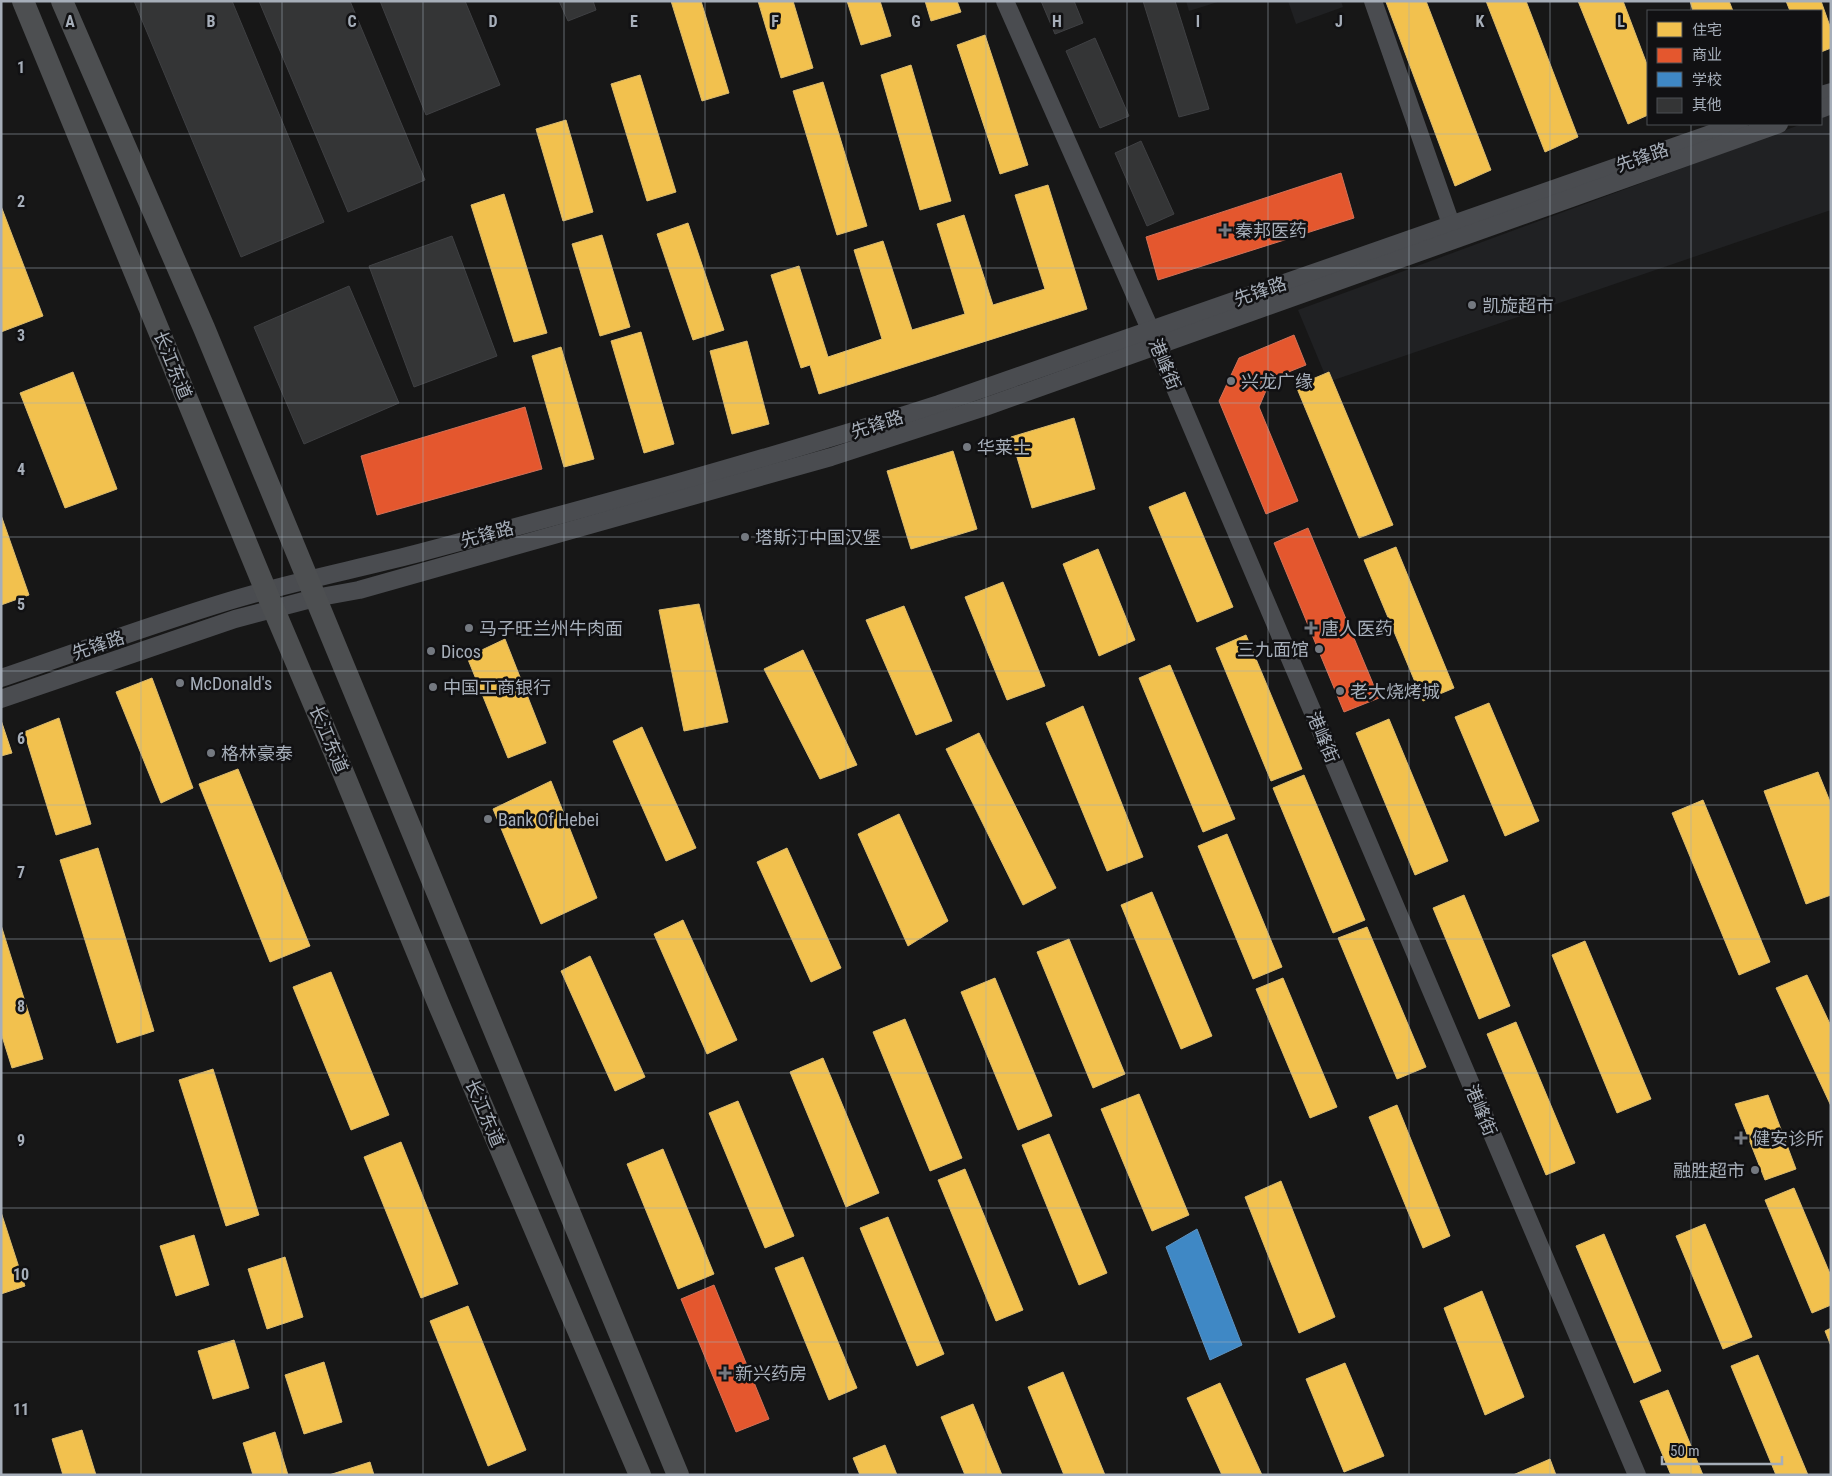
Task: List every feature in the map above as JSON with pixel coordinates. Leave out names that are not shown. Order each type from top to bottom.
[{"type":"main road","name":"长江东道","points":[[23,1],[439,1005],[640,1475]]},
{"type":"main road","points":[[62,1],[204,328],[678,1475]]},
{"type":"street","name":"港峰街","points":[[1005,1],[1150,329],[1636,1475]]},
{"type":"street","points":[[1373,1],[1451,224]]},
{"type":"street","name":"先锋路","points":[[311,589],[350,571],[766,458],[939,404],[1736,125]]},
{"type":"street","points":[[1,699],[235,619],[270,600],[311,589],[359,590],[831,457],[985,407],[1776,125]]},
{"type":"street","name":"先锋路","points":[[1,678],[218,605],[270,600]]},
{"type":"shaded area","points":[[1186,1],[1221,1],[1189,11]]},
{"type":"shaded area","points":[[1288,1],[1341,1],[1343,7],[1296,24]]},
{"type":"shaded area","points":[[1831,113],[1831,210],[1328,382],[1298,310],[1799,125],[1822,125],[1822,117]]},
{"type":"building: 住宅","points":[[671,1],[701,1],[729,93],[702,101]]},
{"type":"building: 住宅","points":[[758,1],[793,1],[813,68],[781,78]]},
{"type":"building: 住宅","points":[[847,1],[880,1],[891,36],[861,45]]},
{"type":"building: 住宅","points":[[925,1],[957,1],[961,12],[931,21]]},
{"type":"building: 住宅","points":[[1426,1],[1491,170],[1455,186],[1386,2]]},
{"type":"building: 住宅","points":[[1486,1],[1526,1],[1578,137],[1545,152]]},
{"type":"building: 住宅","points":[[1578,1],[1623,1],[1647,64],[1647,115],[1628,124]]},
{"type":"building: 住宅","points":[[1690,1],[1729,1],[1733,10],[1693,10]]},
{"type":"building: 住宅","points":[[1786,1],[1821,1],[1831,29],[1831,48],[1822,52],[1822,10],[1790,10]]},
{"type":"building: 住宅","points":[[985,35],[1028,165],[1000,174],[957,45]]},
{"type":"building: 住宅","points":[[911,65],[951,201],[920,210],[881,75]]},
{"type":"building: 住宅","points":[[640,75],[676,192],[647,201],[611,84]]},
{"type":"building: 住宅","points":[[823,82],[867,226],[837,235],[793,91]]},
{"type":"building: 住宅","points":[[566,120],[593,212],[563,221],[536,129]]},
{"type":"building: 住宅","points":[[1048,185],[1087,309],[819,394],[810,365],[801,368],[771,275],[799,266],[828,357],[882,339],[854,250],[883,241],[912,330],[965,314],[937,224],[964,215],[993,305],[1045,289],[1015,195]]},
{"type":"building: 住宅","points":[[504,194],[547,333],[514,342],[471,205]]},
{"type":"building: 住宅","points":[[1,206],[43,316],[1,332]]},
{"type":"building: 住宅","points":[[688,223],[724,330],[693,340],[657,234]]},
{"type":"building: 住宅","points":[[602,235],[630,327],[600,336],[572,244]]},
{"type":"building: 住宅","points":[[641,332],[674,444],[644,453],[611,341]]},
{"type":"building: 住宅","points":[[747,341],[769,424],[732,434],[710,351]]},
{"type":"building: 住宅","points":[[561,347],[594,459],[564,467],[532,356]]},
{"type":"building: 住宅","points":[[73,372],[117,489],[65,508],[20,393]]},
{"type":"building: 住宅","points":[[1329,372],[1393,525],[1359,538],[1296,386]]},
{"type":"building: 住宅","points":[[1074,418],[1095,489],[1032,508],[1011,437]]},
{"type":"building: 住宅","points":[[953,451],[977,529],[911,549],[887,471]]},
{"type":"building: 住宅","points":[[1185,492],[1233,607],[1197,622],[1149,507]]},
{"type":"building: 住宅","points":[[1,515],[29,595],[1,605]]},
{"type":"building: 住宅","points":[[1396,547],[1454,688],[1423,701],[1364,560]]},
{"type":"building: 住宅","points":[[1098,549],[1135,640],[1099,656],[1063,564]]},
{"type":"building: 住宅","points":[[1003,582],[1045,686],[1007,700],[965,597]]},
{"type":"building: 住宅","points":[[699,604],[728,722],[684,731],[659,610]]},
{"type":"building: 住宅","points":[[904,606],[952,721],[916,735],[866,620]]},
{"type":"building: 住宅","points":[[1246,635],[1302,769],[1271,781],[1216,648]]},
{"type":"building: 住宅","points":[[505,639],[546,743],[508,758],[467,657]]},
{"type":"building: 住宅","points":[[803,650],[857,765],[820,779],[764,669]]},
{"type":"building: 住宅","points":[[1170,665],[1235,819],[1203,832],[1139,678]]},
{"type":"building: 住宅","points":[[152,678],[193,788],[161,803],[116,692]]},
{"type":"building: 住宅","points":[[1489,703],[1539,821],[1505,836],[1455,717]]},
{"type":"building: 住宅","points":[[1083,706],[1143,857],[1107,871],[1046,723]]},
{"type":"building: 住宅","points":[[59,718],[91,824],[56,835],[24,732]]},
{"type":"building: 住宅","points":[[1389,719],[1448,861],[1415,875],[1356,733]]},
{"type":"building: 住宅","points":[[1,720],[12,753],[1,756]]},
{"type":"building: 住宅","points":[[642,727],[696,848],[666,861],[613,741]]},
{"type":"building: 住宅","points":[[979,733],[1056,888],[1023,905],[946,749]]},
{"type":"building: 住宅","points":[[238,769],[310,946],[270,962],[199,784]]},
{"type":"building: 住宅","points":[[1818,772],[1831,804],[1831,895],[1806,904],[1764,791]]},
{"type":"building: 住宅","points":[[1304,775],[1365,920],[1333,933],[1273,788]]},
{"type":"building: 住宅","points":[[551,781],[597,898],[541,924],[493,809]]},
{"type":"building: 住宅","points":[[1703,800],[1770,962],[1739,975],[1672,813]]},
{"type":"building: 住宅","points":[[899,814],[948,921],[908,946],[858,834]]},
{"type":"building: 住宅","points":[[1227,834],[1282,967],[1253,979],[1198,846]]},
{"type":"building: 住宅","points":[[98,848],[154,1031],[117,1043],[60,860]]},
{"type":"building: 住宅","points":[[787,848],[841,968],[811,982],[757,862]]},
{"type":"building: 住宅","points":[[1152,892],[1212,1036],[1181,1049],[1121,905]]},
{"type":"building: 住宅","points":[[1464,895],[1510,1006],[1479,1019],[1433,908]]},
{"type":"building: 住宅","points":[[683,920],[737,1040],[707,1054],[654,934]]},
{"type":"building: 住宅","points":[[1,925],[43,1059],[12,1068],[1,1033]]},
{"type":"building: 住宅","points":[[1367,927],[1426,1067],[1397,1079],[1338,938]]},
{"type":"building: 住宅","points":[[1069,939],[1125,1074],[1093,1088],[1037,952]]},
{"type":"building: 住宅","points":[[1585,941],[1651,1099],[1617,1113],[1552,955]]},
{"type":"building: 住宅","points":[[590,956],[645,1077],[615,1091],[561,971]]},
{"type":"building: 住宅","points":[[331,972],[389,1115],[351,1130],[293,987]]},
{"type":"building: 住宅","points":[[1807,975],[1831,1026],[1831,1106],[1776,988]]},
{"type":"building: 住宅","points":[[995,978],[1052,1116],[1018,1130],[961,992]]},
{"type":"building: 住宅","points":[[1283,978],[1337,1107],[1310,1118],[1256,989]]},
{"type":"building: 住宅","points":[[905,1019],[962,1158],[930,1171],[873,1032]]},
{"type":"building: 住宅","points":[[1516,1022],[1575,1163],[1546,1175],[1487,1034]]},
{"type":"building: 住宅","points":[[823,1058],[879,1193],[846,1207],[790,1072]]},
{"type":"building: 住宅","points":[[213,1069],[259,1215],[226,1226],[179,1080]]},
{"type":"building: 住宅","points":[[1139,1094],[1189,1215],[1152,1231],[1101,1109]]},
{"type":"building: 住宅","points":[[1768,1095],[1796,1169],[1765,1180],[1735,1104]]},
{"type":"building: 住宅","points":[[738,1101],[794,1236],[765,1248],[709,1113]]},
{"type":"building: 住宅","points":[[1397,1105],[1450,1236],[1423,1248],[1369,1117]]},
{"type":"building: 住宅","points":[[1049,1134],[1107,1273],[1079,1285],[1022,1145]]},
{"type":"building: 住宅","points":[[401,1142],[458,1284],[421,1298],[364,1157]]},
{"type":"building: 住宅","points":[[663,1149],[714,1274],[678,1289],[627,1164]]},
{"type":"building: 住宅","points":[[965,1169],[1023,1310],[996,1321],[938,1180]]},
{"type":"building: 住宅","points":[[1281,1181],[1335,1317],[1299,1333],[1245,1197]]},
{"type":"building: 住宅","points":[[1794,1188],[1831,1276],[1831,1305],[1812,1313],[1765,1200]]},
{"type":"building: 住宅","points":[[1,1212],[25,1286],[1,1294]]},
{"type":"building: 住宅","points":[[888,1217],[944,1354],[917,1366],[860,1228]]},
{"type":"building: 住宅","points":[[1705,1224],[1752,1337],[1723,1349],[1676,1236]]},
{"type":"building: 住宅","points":[[1604,1234],[1661,1371],[1634,1383],[1576,1246]]},
{"type":"building: 住宅","points":[[194,1235],[209,1285],[176,1296],[160,1246]]},
{"type":"building: 住宅","points":[[285,1257],[303,1317],[267,1329],[248,1269]]},
{"type":"building: 住宅","points":[[803,1257],[857,1388],[829,1400],[775,1268]]},
{"type":"building: 住宅","points":[[1482,1291],[1524,1397],[1485,1415],[1444,1308]]},
{"type":"building: 住宅","points":[[468,1306],[526,1450],[488,1466],[430,1321]]},
{"type":"building: 住宅","points":[[1831,1328],[1831,1346],[1825,1331]]},
{"type":"building: 住宅","points":[[234,1340],[249,1388],[213,1399],[198,1351]]},
{"type":"building: 住宅","points":[[1758,1355],[1808,1475],[1776,1475],[1731,1366]]},
{"type":"building: 住宅","points":[[324,1362],[342,1422],[304,1434],[285,1375]]},
{"type":"building: 住宅","points":[[1345,1363],[1384,1456],[1344,1472],[1306,1379]]},
{"type":"building: 住宅","points":[[1063,1372],[1105,1475],[1064,1475],[1028,1387]]},
{"type":"building: 住宅","points":[[1220,1383],[1262,1475],[1222,1475],[1187,1398]]},
{"type":"building: 住宅","points":[[1668,1390],[1703,1475],[1671,1475],[1640,1401]]},
{"type":"building: 住宅","points":[[973,1404],[1002,1475],[965,1475],[941,1417]]},
{"type":"building: 住宅","points":[[82,1430],[96,1475],[63,1475],[52,1439]]},
{"type":"building: 住宅","points":[[275,1432],[288,1475],[253,1475],[243,1443]]},
{"type":"building: 住宅","points":[[885,1445],[897,1475],[860,1475],[853,1458]]},
{"type":"building: 住宅","points":[[1550,1459],[1556,1475],[1513,1475]]},
{"type":"building: 住宅","points":[[370,1462],[374,1475],[329,1475]]},
{"type":"building: 商业","points":[[1341,173],[1354,218],[1158,280],[1146,237]]},
{"type":"building: 商业","points":[[1294,335],[1306,365],[1271,379],[1259,407],[1298,501],[1266,514],[1219,401],[1239,358]]},
{"type":"building: 商业","points":[[525,407],[542,469],[377,515],[361,456]]},
{"type":"building: 商业","points":[[1308,528],[1379,698],[1344,712],[1274,543]]},
{"type":"building: 商业","points":[[714,1285],[769,1419],[736,1432],[681,1299]]},
{"type":"building: 学校","points":[[1197,1229],[1242,1345],[1210,1360],[1166,1247]]},
{"type":"building: 其他","points":[[134,1],[232,1],[324,222],[241,257]]},
{"type":"building: 其他","points":[[259,1],[350,1],[425,180],[348,212]]},
{"type":"building: 其他","points":[[380,1],[465,1],[500,85],[426,115]]},
{"type":"building: 其他","points":[[559,1],[593,1],[596,10],[568,21]]},
{"type":"building: 其他","points":[[1041,1],[1074,1],[1083,23],[1055,34]]},
{"type":"building: 其他","points":[[1143,1],[1175,1],[1209,109],[1179,117]]},
{"type":"building: 其他","points":[[1095,38],[1129,116],[1100,128],[1066,51]]},
{"type":"building: 其他","points":[[1141,141],[1174,214],[1147,226],[1115,153]]},
{"type":"building: 其他","points":[[452,236],[497,356],[414,387],[369,266]]},
{"type":"building: 其他","points":[[349,286],[399,403],[304,444],[254,327]]},
{"type":"place","name":"秦邦医药","points":[[1225,230]]},
{"type":"place","name":"凯旋超市","points":[[1472,305]]},
{"type":"place","name":"兴龙广缘","points":[[1231,381]]},
{"type":"place","name":"华莱士","points":[[967,447]]},
{"type":"place","name":"塔斯汀中国汉堡","points":[[745,537]]},
{"type":"place","name":"马子旺兰州牛肉面","points":[[469,628]]},
{"type":"place","name":"唐人医药","points":[[1311,628]]},
{"type":"place","name":"三九面馆","points":[[1319,649]]},
{"type":"place","name":"Dicos","points":[[431,651]]},
{"type":"place","name":"McDonald's","points":[[180,683]]},
{"type":"place","name":"中国工商银行","points":[[433,687]]},
{"type":"place","name":"老大烧烤城","points":[[1340,691]]},
{"type":"place","name":"格林豪泰","points":[[211,753]]},
{"type":"place","name":"Bank Of Hebei","points":[[488,819]]},
{"type":"place","name":"健安诊所","points":[[1741,1138]]},
{"type":"place","name":"融胜超市","points":[[1755,1170]]},
{"type":"place","name":"新兴药房","points":[[725,1373]]}]
